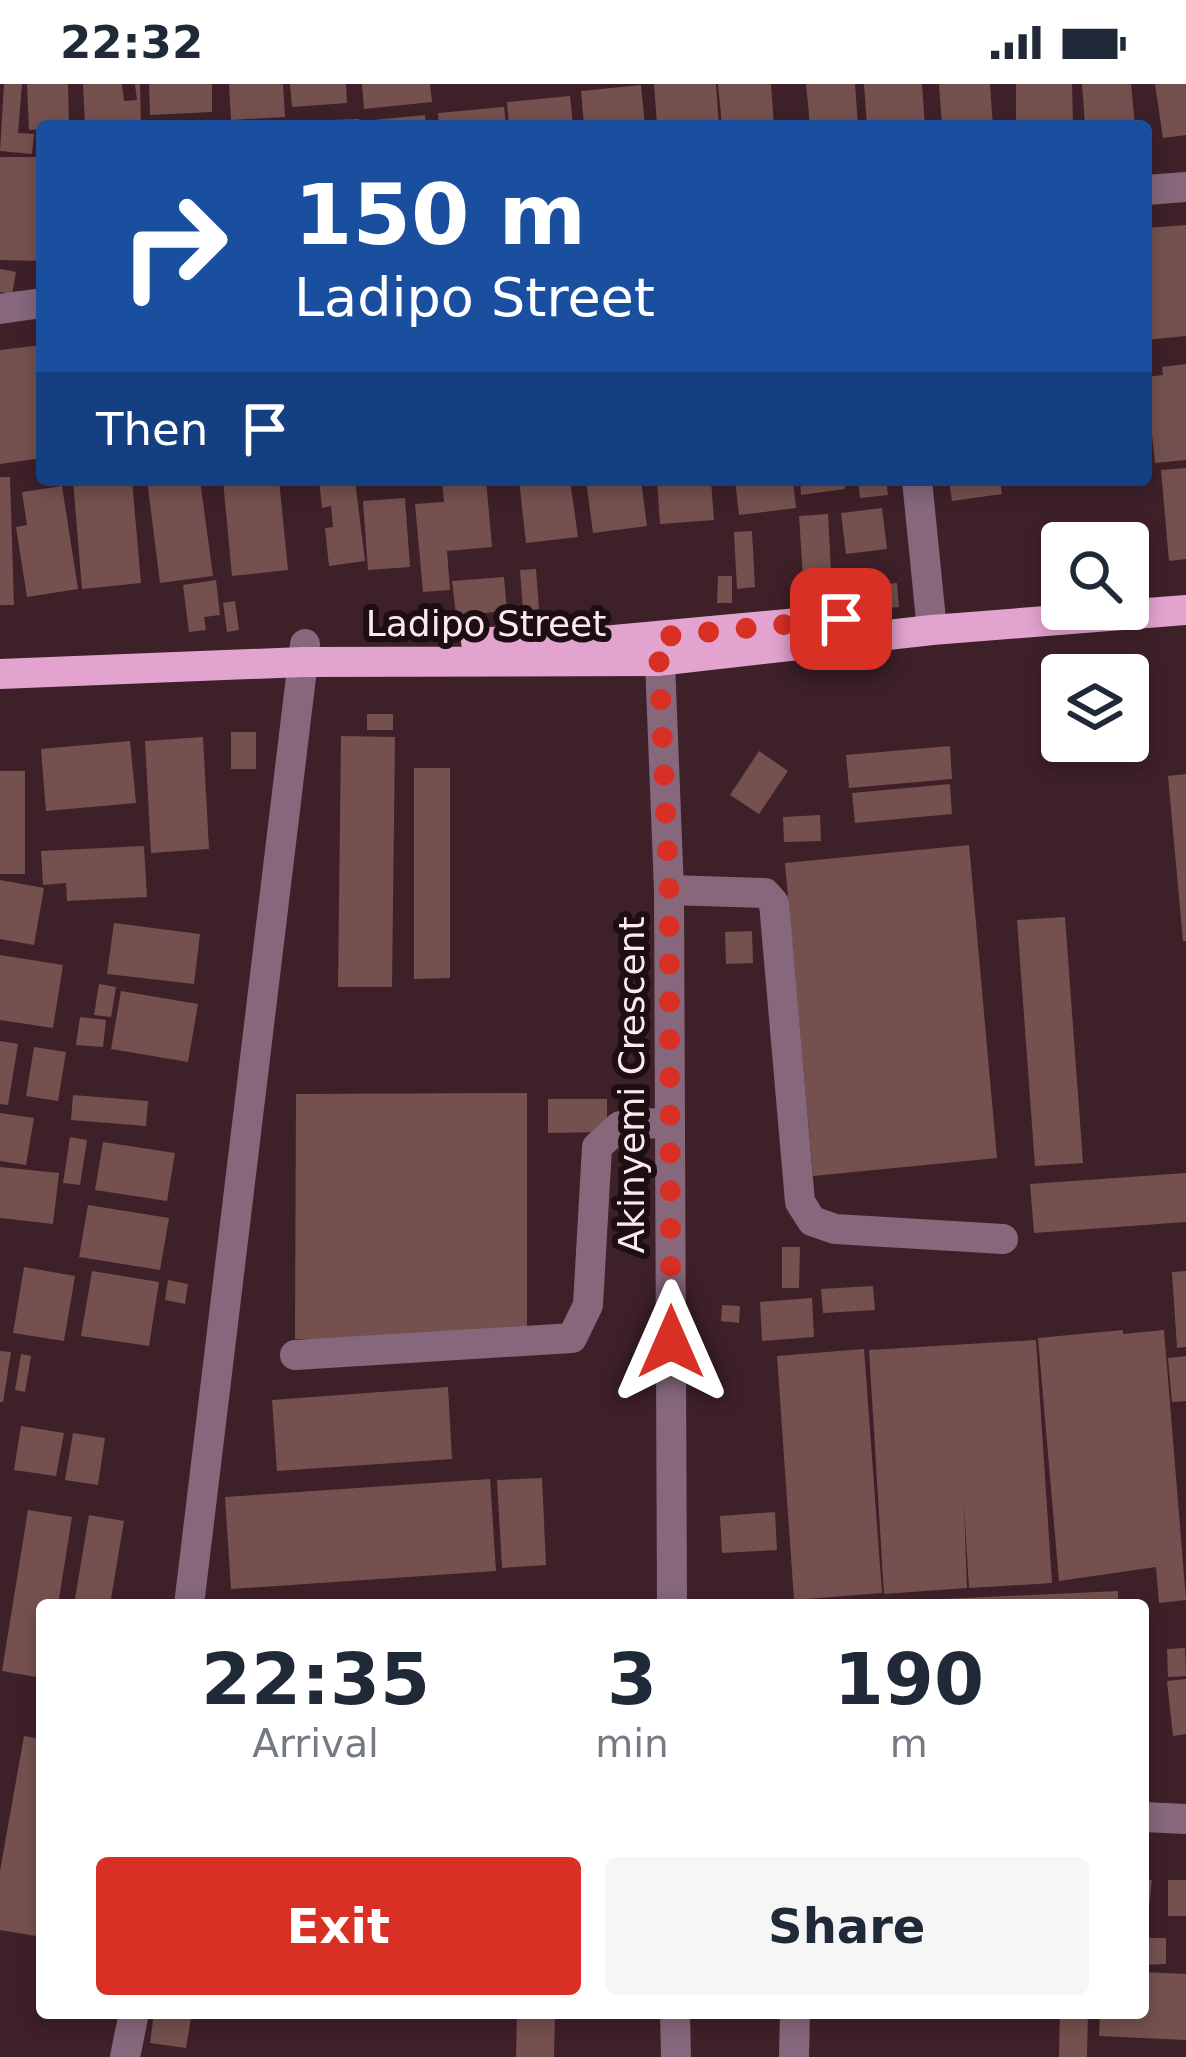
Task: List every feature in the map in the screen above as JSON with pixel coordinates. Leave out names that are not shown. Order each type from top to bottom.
[{"type":"main road","points":[[1149,592],[1186,589]]},
{"type":"main road","name":"Ladipo Street","points":[[0,655],[658,649],[931,620],[1041,602]]},
{"type":"main road","name":"Ladipo Street","points":[[931,620],[1186,610]]},
{"type":"main road","name":"Ladipo Street","points":[[0,674],[304,653]]},
{"type":"street","points":[[1152,190],[1186,187]]},
{"type":"street","points":[[0,309],[36,304]]},
{"type":"street","points":[[918,486],[931,620]]},
{"type":"street","name":"Akinyemi Crescent","points":[[658,649],[669,890],[672,1599]]},
{"type":"street","points":[[190,1599],[304,653]]},
{"type":"street","points":[[669,890],[765,893],[774,903],[800,1202],[812,1221],[835,1229],[1003,1239]]},
{"type":"street","points":[[295,1355],[572,1338],[588,1306],[597,1148],[620,1126],[670,1122]]},
{"type":"street","points":[[1149,1816],[1186,1819]]},
{"type":"street","points":[[125,2057],[133,2019]]},
{"type":"street","points":[[675,2019],[676,2057]]},
{"type":"street","points":[[794,2057],[795,2019]]},
{"type":"building","points":[[4,84],[22,84],[18,133],[34,134],[32,154],[0,151]]},
{"type":"building","points":[[27,84],[68,84],[69,120],[36,120],[36,129],[29,130]]},
{"type":"building","points":[[83,84],[122,84],[124,101],[137,100],[135,84],[140,84],[141,120],[85,120]]},
{"type":"building","points":[[149,84],[212,84],[212,112],[150,115]]},
{"type":"building","points":[[229,84],[283,84],[285,117],[231,120]]},
{"type":"building","points":[[290,84],[346,84],[347,103],[292,107]]},
{"type":"building","points":[[362,84],[430,84],[432,102],[364,109]]},
{"type":"building","points":[[654,84],[716,84],[719,120],[657,120]]},
{"type":"building","points":[[718,84],[771,84],[774,120],[721,120]]},
{"type":"building","points":[[806,84],[855,84],[858,120],[809,120]]},
{"type":"building","points":[[864,84],[922,84],[925,120],[867,120]]},
{"type":"building","points":[[939,84],[990,84],[993,120],[942,120]]},
{"type":"building","points":[[1016,84],[1072,84],[1073,120],[1016,120]]},
{"type":"building","points":[[1082,84],[1131,84],[1134,120],[1085,120]]},
{"type":"building","points":[[1155,84],[1186,84],[1186,135],[1163,138]]},
{"type":"building","points":[[641,85],[644,120],[583,120],[581,91]]},
{"type":"building","points":[[570,96],[572,120],[508,120],[507,102]]},
{"type":"building","points":[[504,107],[505,120],[439,120],[438,113]]},
{"type":"building","points":[[425,115],[425,120],[373,120]]},
{"type":"building","points":[[0,157],[36,157],[36,261],[0,260]]},
{"type":"building","points":[[1186,225],[1186,336],[1152,339],[1152,228]]},
{"type":"building","points":[[0,269],[16,272],[12,294],[0,292]]},
{"type":"building","points":[[36,346],[36,459],[0,464],[0,350]]},
{"type":"building","points":[[1186,364],[1186,460],[1155,463],[1152,376],[1163,375],[1162,367]]},
{"type":"building","points":[[1186,468],[1186,559],[1169,561],[1161,470]]},
{"type":"building","points":[[0,477],[10,477],[14,605],[0,605]]},
{"type":"building","points":[[62,486],[78,589],[27,597],[16,527],[27,525],[22,492]]},
{"type":"building","points":[[73,486],[133,486],[141,583],[82,589]]},
{"type":"building","points":[[148,486],[201,486],[213,576],[160,583]]},
{"type":"building","points":[[224,486],[280,486],[288,570],[232,576]]},
{"type":"building","points":[[320,486],[356,486],[365,561],[329,566],[325,528],[333,527],[331,506],[322,508]]},
{"type":"building","points":[[442,486],[487,486],[492,547],[447,551],[450,590],[423,592],[415,504],[444,502]]},
{"type":"building","points":[[520,486],[571,486],[578,537],[526,543]]},
{"type":"building","points":[[587,486],[642,486],[647,526],[593,533]]},
{"type":"building","points":[[657,486],[711,486],[714,520],[660,524]]},
{"type":"building","points":[[736,486],[794,486],[796,508],[739,515]]},
{"type":"building","points":[[800,486],[845,486],[845,489],[801,495]]},
{"type":"building","points":[[859,486],[887,486],[888,495],[860,498]]},
{"type":"building","points":[[950,486],[1001,486],[1002,494],[952,501]]},
{"type":"building","points":[[405,498],[410,567],[368,570],[363,501]]},
{"type":"building","points":[[882,508],[887,549],[846,554],[841,513]]},
{"type":"building","points":[[828,514],[832,590],[804,592],[799,516]]},
{"type":"building","points":[[752,531],[755,587],[737,589],[734,532]]},
{"type":"building","points":[[536,569],[539,609],[523,611],[520,570]]},
{"type":"building","points":[[718,576],[732,576],[732,603],[717,603]]},
{"type":"building","points":[[504,577],[507,611],[472,614],[473,631],[458,632],[452,581]]},
{"type":"building","points":[[216,580],[220,615],[204,617],[206,630],[189,632],[183,585]]},
{"type":"building","points":[[897,583],[899,607],[875,609],[873,585]]},
{"type":"building","points":[[854,590],[855,607],[807,611],[806,594]]},
{"type":"building","points":[[235,601],[239,630],[227,632],[223,603]]},
{"type":"building","points":[[367,714],[393,714],[393,730],[367,730]]},
{"type":"building","points":[[231,732],[256,732],[256,769],[231,769]]},
{"type":"building","points":[[341,736],[395,737],[392,987],[338,987]]},
{"type":"building","points":[[203,737],[209,849],[151,853],[145,741]]},
{"type":"building","points":[[130,741],[136,803],[46,811],[41,749]]},
{"type":"building","points":[[950,746],[952,779],[849,788],[846,755]]},
{"type":"building","points":[[759,751],[788,771],[759,814],[730,795]]},
{"type":"building","points":[[414,768],[450,768],[450,978],[414,979]]},
{"type":"building","points":[[0,771],[25,771],[25,874],[0,874]]},
{"type":"building","points":[[1186,774],[1186,941],[1183,941],[1168,776]]},
{"type":"building","points":[[950,784],[952,814],[855,823],[852,793]]},
{"type":"building","points":[[820,815],[821,841],[784,842],[783,817]]},
{"type":"building","points":[[969,845],[997,1158],[813,1176],[785,863]]},
{"type":"building","points":[[144,846],[147,897],[67,901],[66,883],[43,885],[41,851]]},
{"type":"building","points":[[0,880],[44,888],[34,945],[0,939]]},
{"type":"building","points":[[1065,917],[1083,1163],[1035,1166],[1017,920]]},
{"type":"building","points":[[114,923],[200,934],[194,984],[107,974]]},
{"type":"building","points":[[752,931],[753,963],[726,964],[725,932]]},
{"type":"building","points":[[0,955],[63,965],[53,1028],[0,1020]]},
{"type":"building","points":[[99,984],[116,987],[111,1017],[94,1015]]},
{"type":"building","points":[[121,991],[198,1004],[188,1062],[111,1049]]},
{"type":"building","points":[[80,1017],[106,1020],[103,1047],[76,1045]]},
{"type":"building","points":[[0,1041],[18,1044],[8,1105],[0,1104]]},
{"type":"building","points":[[34,1047],[66,1052],[58,1101],[26,1096]]},
{"type":"building","points":[[527,1093],[527,1338],[295,1339],[296,1094]]},
{"type":"building","points":[[73,1095],[148,1101],[146,1126],[71,1120]]},
{"type":"building","points":[[548,1099],[607,1099],[607,1132],[548,1133]]},
{"type":"building","points":[[0,1113],[34,1118],[26,1165],[0,1161]]},
{"type":"building","points":[[70,1137],[87,1140],[80,1185],[63,1183]]},
{"type":"building","points":[[103,1142],[175,1153],[167,1201],[95,1190]]},
{"type":"building","points":[[0,1167],[59,1173],[53,1224],[0,1218]]},
{"type":"building","points":[[1186,1173],[1186,1222],[1034,1233],[1030,1184]]},
{"type":"building","points":[[88,1205],[169,1218],[160,1270],[79,1257]]},
{"type":"building","points":[[782,1247],[800,1247],[799,1288],[782,1288]]},
{"type":"building","points":[[24,1267],[75,1276],[64,1341],[13,1333]]},
{"type":"building","points":[[92,1271],[159,1282],[149,1346],[81,1336]]},
{"type":"building","points":[[1186,1271],[1186,1347],[1177,1348],[1172,1272]]},
{"type":"building","points":[[168,1280],[188,1284],[185,1304],[165,1300]]},
{"type":"building","points":[[873,1286],[875,1310],[823,1313],[821,1289]]},
{"type":"building","points":[[812,1298],[814,1337],[762,1341],[760,1302]]},
{"type":"building","points":[[722,1305],[740,1306],[739,1323],[721,1321]]},
{"type":"building","points":[[1123,1330],[1123,1334],[1164,1330],[1186,1600],[1159,1603],[1156,1567],[1059,1581],[1038,1338]]},
{"type":"building","points":[[1036,1340],[1052,1583],[969,1588],[964,1504],[967,1588],[884,1594],[869,1350]]},
{"type":"building","points":[[864,1349],[882,1593],[794,1599],[777,1356]]},
{"type":"building","points":[[0,1351],[11,1352],[3,1402],[0,1402]]},
{"type":"building","points":[[21,1354],[31,1356],[25,1392],[15,1390]]},
{"type":"building","points":[[1186,1356],[1186,1401],[1172,1402],[1168,1358]]},
{"type":"building","points":[[448,1387],[452,1459],[277,1471],[272,1400]]},
{"type":"building","points":[[21,1426],[64,1433],[56,1476],[14,1470]]},
{"type":"building","points":[[73,1433],[105,1438],[98,1485],[65,1480]]},
{"type":"building","points":[[542,1478],[546,1565],[502,1568],[497,1480]]},
{"type":"building","points":[[490,1479],[496,1571],[231,1589],[225,1497]]},
{"type":"building","points":[[28,1510],[72,1517],[59,1599],[36,1599],[36,1677],[2,1671]]},
{"type":"building","points":[[775,1512],[777,1550],[722,1553],[720,1516]]},
{"type":"building","points":[[89,1515],[124,1521],[111,1599],[75,1599]]},
{"type":"building","points":[[1118,1591],[1118,1599],[943,1599]]},
{"type":"building","points":[[1185,1648],[1186,1676],[1168,1677],[1167,1649]]},
{"type":"building","points":[[1186,1679],[1186,1734],[1173,1736],[1167,1681]]},
{"type":"building","points":[[24,1736],[36,1738],[36,1936],[0,1930],[0,1871]]},
{"type":"building","points":[[1168,1880],[1186,1880],[1186,1916],[1168,1916]]},
{"type":"building","points":[[1149,1938],[1166,1938],[1166,1964],[1149,1965]]},
{"type":"building","points":[[1149,1972],[1186,1974],[1186,2040],[1099,2036],[1100,2019],[1149,2019]]},
{"type":"building","points":[[153,2019],[191,2019],[186,2048],[150,2043]]},
{"type":"building","points":[[517,2019],[555,2019],[554,2057],[516,2057]]},
{"type":"building","points":[[1060,2019],[1088,2019],[1087,2057],[1059,2057]]},
{"type":"route","points":[[671,1342],[669,890],[658,637],[841,619]]}]
